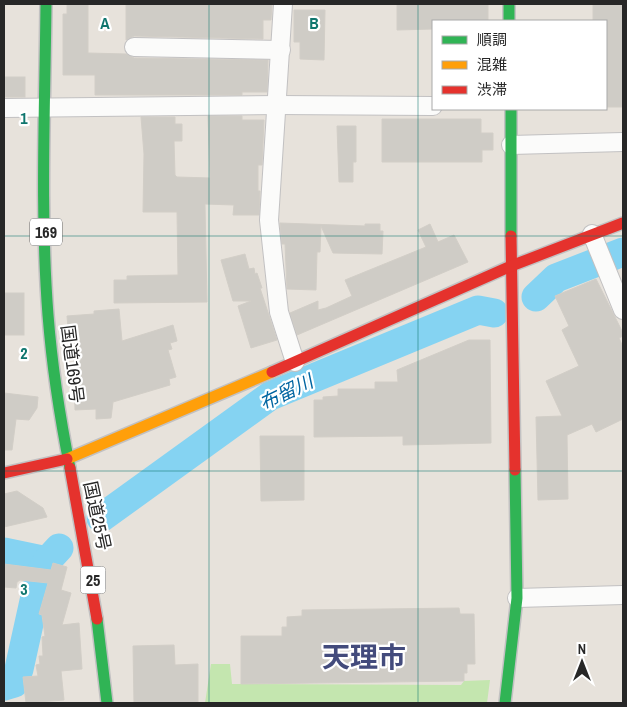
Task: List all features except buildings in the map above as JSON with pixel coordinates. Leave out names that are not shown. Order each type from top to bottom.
[{"type":"main road","name":"国道169号","points":[[46,4],[45,109],[48,315],[67,459]]},
{"type":"main road","points":[[509,4],[509,20]]},
{"type":"main road","points":[[505,703],[517,598],[511,266],[511,110]]},
{"type":"main road","points":[[4,473],[67,459],[295,362],[511,266],[623,222]]},
{"type":"main road","name":"国道25号","points":[[67,459],[93,583],[104,662],[107,703]]},
{"type":"street","points":[[284,4],[269,220],[279,312],[295,362]]},
{"type":"street","points":[[134,47],[281,50]]},
{"type":"street","points":[[4,108],[278,105],[432,106]]},
{"type":"street","points":[[511,145],[623,142]]},
{"type":"street","points":[[592,234],[623,310]]},
{"type":"street","points":[[517,598],[623,595]]},
{"type":"green space","points":[[211,664],[230,664],[232,684],[461,685],[464,681],[490,680],[487,703],[205,703]]},
{"type":"waterway","name":"布留川","points":[[536,297],[556,278],[623,252]]},
{"type":"waterway","name":"布留川","points":[[101,518],[270,396],[478,310],[494,313]]},
{"type":"waterway","name":"布留川","points":[[4,686],[14,683],[19,669],[40,574],[47,561],[59,548]]},
{"type":"waterway","points":[[4,552],[47,561]]},
{"type":"traffic: fast","points":[[46,4],[44,159],[46,276],[54,373],[70,468]]},
{"type":"traffic: fast","points":[[509,4],[509,20]]},
{"type":"traffic: fast","points":[[511,110],[511,236]]},
{"type":"traffic: fast","points":[[505,703],[517,598],[515,470]]},
{"type":"traffic: fast","points":[[97,619],[107,703]]},
{"type":"traffic: slow","points":[[67,459],[272,372]]},
{"type":"traffic: jam","points":[[272,372],[511,266],[623,223]]},
{"type":"traffic: jam","points":[[511,236],[515,470]]},
{"type":"traffic: jam","points":[[4,473],[67,459]]},
{"type":"traffic: jam","points":[[70,468],[97,619]]},
{"type":"district","name":"天理市","points":[[364,657]]}]
